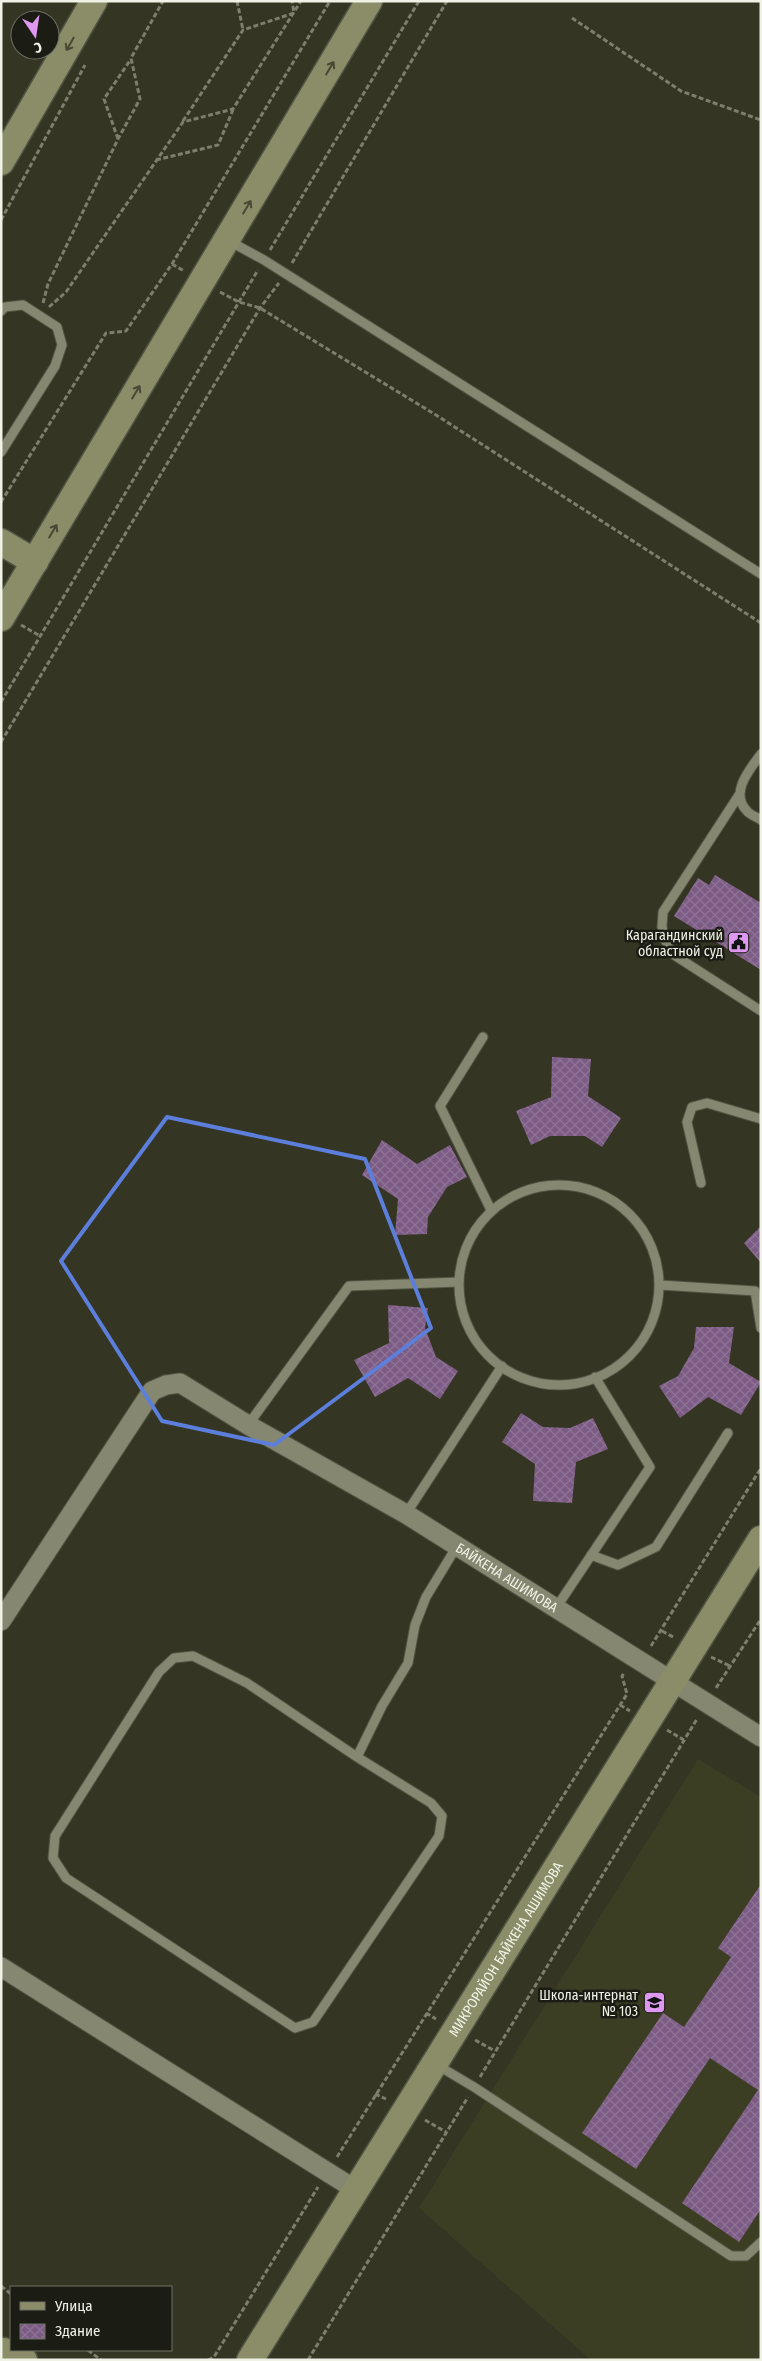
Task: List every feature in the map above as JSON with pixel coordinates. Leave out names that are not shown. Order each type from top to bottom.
[{"type":"street","points":[[1,162],[94,1]]},
{"type":"street","points":[[1,618],[369,1]]},
{"type":"street","points":[[1,542],[35,562]]},
{"type":"street","name":"БАЙКЕНА АШИМОВА","points":[[1,1620],[152,1391],[166,1385],[180,1383],[248,1425],[406,1514],[706,1704],[758,1730]]},
{"type":"street","name":"МИКРОРАЙОН БАЙКЕНА АШИМОВА","points":[[250,2357],[761,1539]]},
{"type":"street","points":[[1,1967],[356,2190]]},
{"type":"lane","points":[[227,240],[264,260],[761,574]]},
{"type":"lane","points":[[1,311],[5,307],[23,305],[57,327],[62,345],[55,366],[1,452]]},
{"type":"lane","points":[[761,754],[743,779],[739,795],[663,912],[662,927],[665,940],[674,956],[761,1011]]},
{"type":"lane","points":[[739,795],[746,811],[761,820]]},
{"type":"lane","points":[[483,1037],[440,1106],[491,1210]]},
{"type":"lane","points":[[701,1183],[687,1122],[692,1107],[707,1103],[761,1119]]},
{"type":"lane","points":[[551,1184],[584,1187],[614,1201],[638,1223],[654,1252],[660,1285],[654,1318],[638,1347],[614,1369],[583,1382],[550,1385],[518,1376],[490,1358],[470,1332],[459,1301],[459,1268],[470,1236],[491,1210],[519,1192],[551,1184]]},
{"type":"lane","points":[[248,1425],[349,1286],[459,1282]]},
{"type":"lane","points":[[660,1285],[755,1291],[761,1328]]},
{"type":"lane","points":[[406,1514],[502,1366]]},
{"type":"lane","points":[[556,1608],[650,1467],[595,1377]]},
{"type":"lane","points":[[591,1555],[618,1565],[656,1547],[728,1433]]},
{"type":"lane","points":[[357,1757],[382,1706],[408,1663],[415,1625],[426,1597],[457,1546]]},
{"type":"lane","points":[[193,1656],[247,1683],[357,1757],[431,1803],[442,1816],[439,1836],[313,2022],[295,2028],[74,1884],[66,1878],[53,1858],[55,1836],[159,1672],[174,1658],[193,1656]]},
{"type":"lane","points":[[434,2064],[474,2088],[731,2256],[746,2256],[761,2242]]},
{"type":"path","points":[[118,139],[104,99],[131,58],[163,1]]},
{"type":"path","points":[[237,1],[242,30]]},
{"type":"path","points":[[292,1],[294,13]]},
{"type":"path","points":[[156,160],[218,145],[233,110],[301,1]]},
{"type":"path","points":[[1,502],[106,333],[126,331],[172,264],[330,1]]},
{"type":"path","points":[[1,702],[419,1]]},
{"type":"path","points":[[1,742],[260,308],[285,274],[447,1]]},
{"type":"path","points":[[39,316],[66,292],[183,122],[242,30],[294,13]]},
{"type":"path","points":[[572,18],[681,91],[761,120]]},
{"type":"path","points":[[39,316],[48,284],[118,139],[140,99],[131,58]]},
{"type":"path","points":[[1,220],[87,62]]},
{"type":"path","points":[[183,122],[233,110]]},
{"type":"path","points":[[172,264],[239,302],[260,308],[436,415],[761,624]]},
{"type":"path","points":[[208,2360],[214,2357],[627,1694],[622,1676],[633,1658],[653,1645],[761,1468]]},
{"type":"path","points":[[308,2360],[706,1704],[761,1619]]},
{"type":"path","points":[[89,2351],[101,2360]]},
{"type":"highlighted area","points":[[167,1117],[365,1159],[431,1328],[274,1445],[162,1421],[61,1261]]},
{"type":"shaded area","name":"Школа-интернат № 103","points":[[698,1759],[761,1797],[761,2360],[591,2360],[419,2208]]},
{"type":"building","name":"Карагандинский областной суд","points":[[715,875],[761,903],[761,970],[674,916],[698,878],[709,885]]},
{"type":"building","points":[[552,1057],[591,1059],[588,1096],[621,1118],[602,1147],[585,1136],[550,1136],[531,1145],[516,1111],[551,1097]]},
{"type":"building","points":[[382,1140],[417,1164],[450,1145],[467,1177],[447,1187],[428,1217],[427,1234],[395,1235],[398,1199],[362,1175]]},
{"type":"building","points":[[761,1226],[761,1263],[744,1243]]},
{"type":"building","points":[[388,1305],[428,1308],[425,1328],[436,1357],[458,1371],[440,1399],[408,1378],[375,1397],[354,1360],[389,1343]]},
{"type":"building","points":[[696,1327],[734,1327],[729,1363],[761,1382],[741,1415],[708,1397],[680,1418],[659,1386],[678,1376],[694,1348]]},
{"type":"building","points":[[521,1413],[543,1427],[570,1428],[593,1418],[608,1449],[576,1462],[572,1503],[533,1501],[535,1464],[502,1442]]},
{"type":"building","points":[[761,1884],[761,2209],[739,2242],[682,2203],[758,2090],[710,2058],[636,2169],[582,2133],[663,2013],[684,2027],[731,1957],[718,1948]]},
{"type":"place","name":"Карагандинский областной суд","points":[[739,943]]},
{"type":"place","name":"Школа-интернат № 103","points":[[654,2003]]}]
